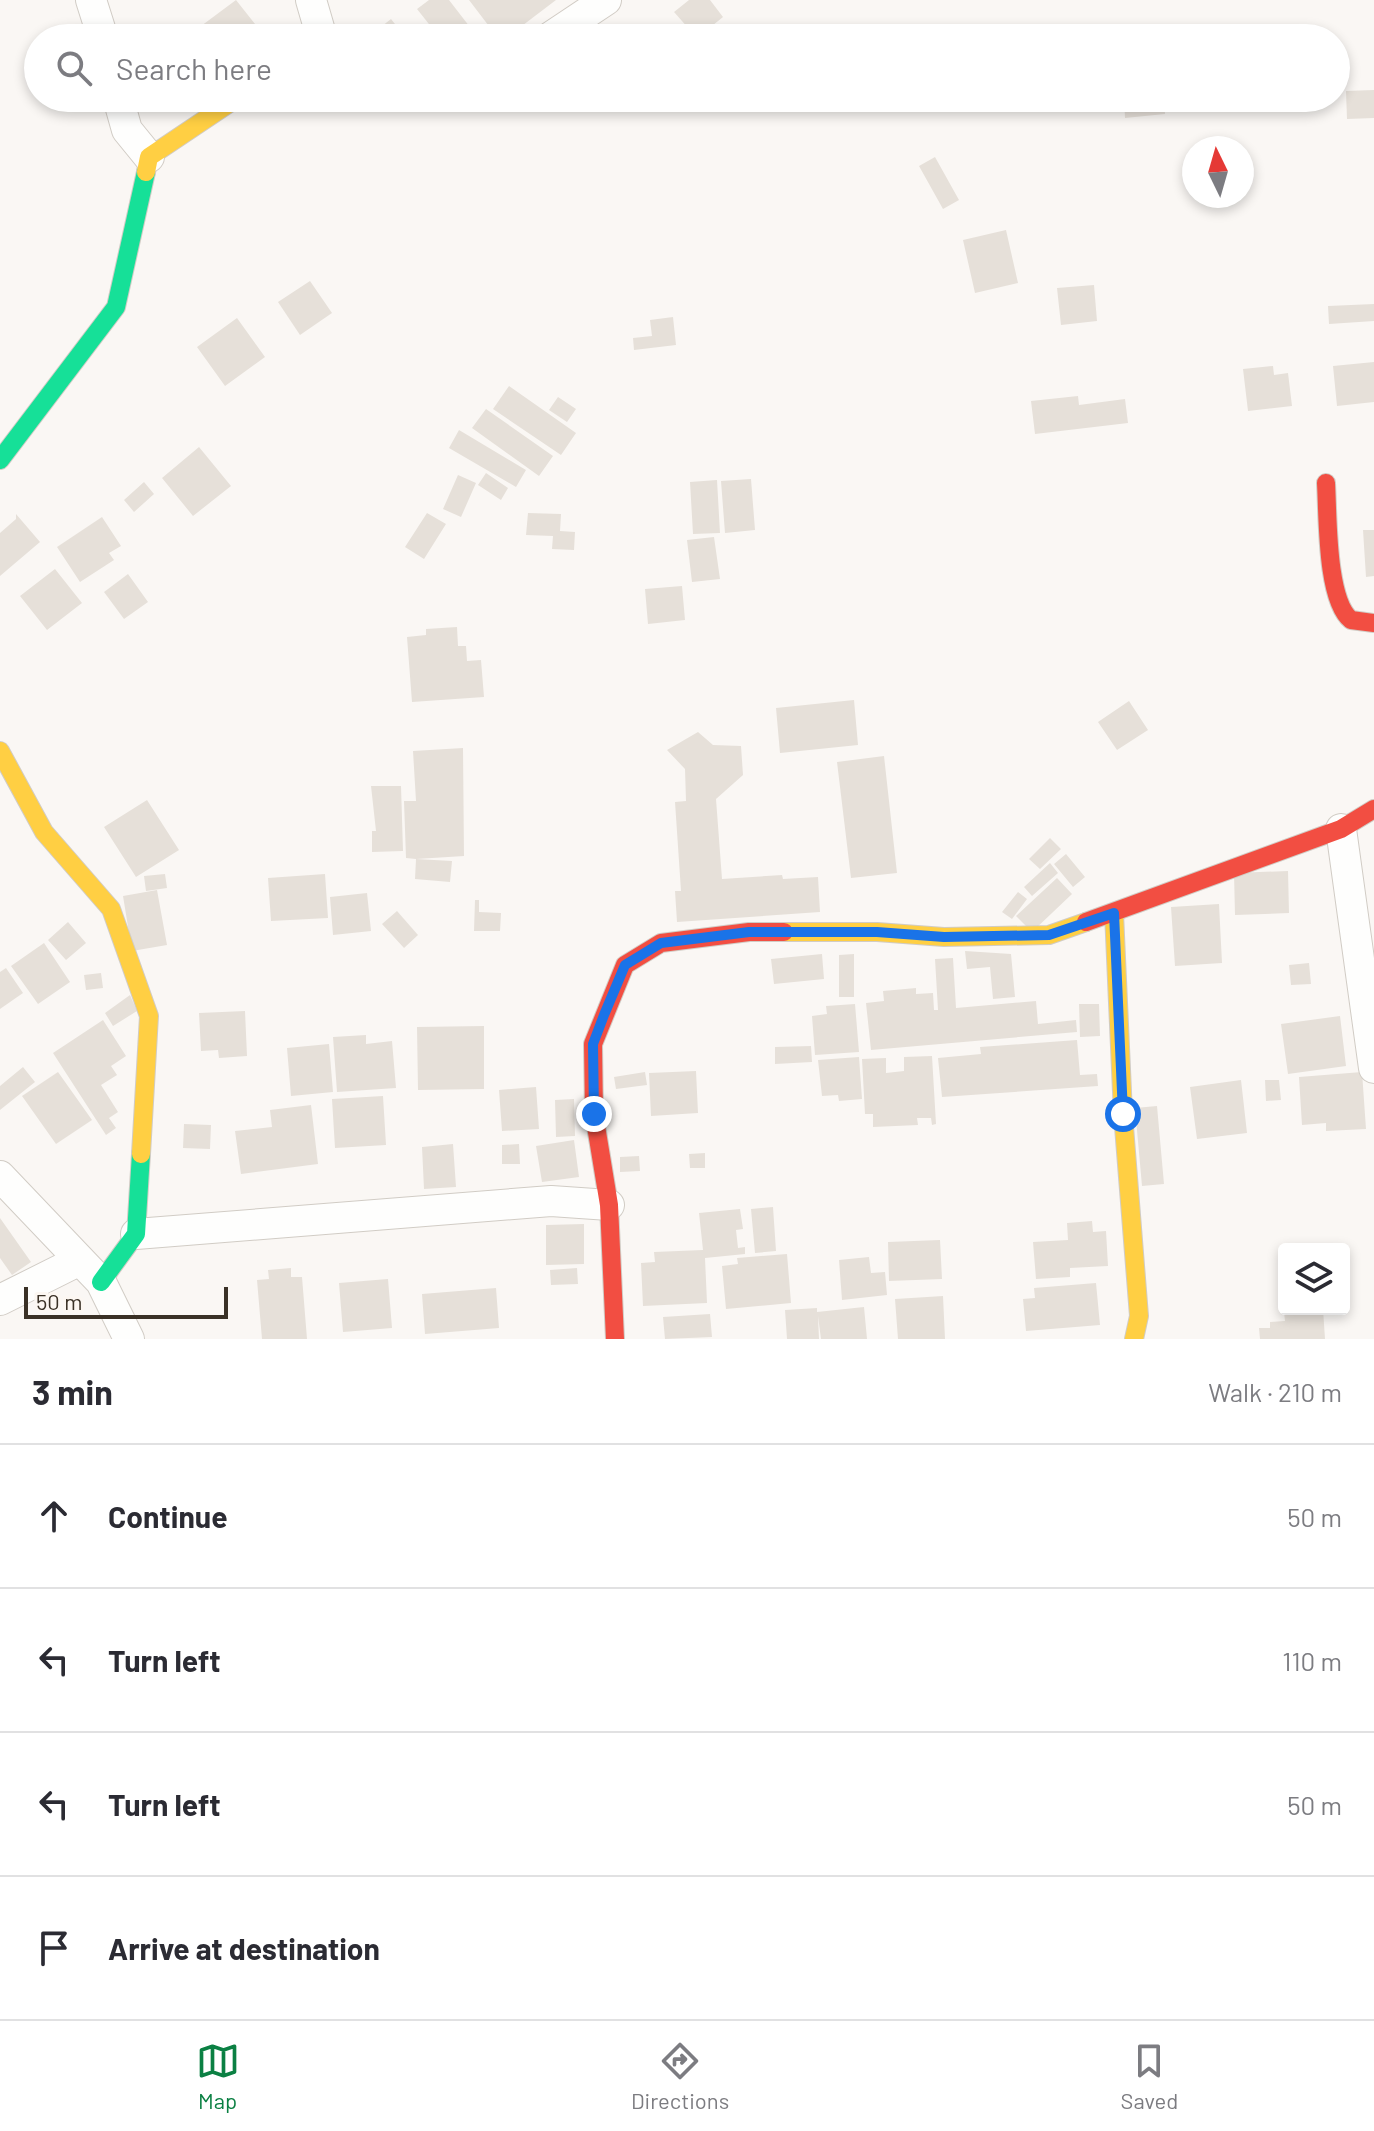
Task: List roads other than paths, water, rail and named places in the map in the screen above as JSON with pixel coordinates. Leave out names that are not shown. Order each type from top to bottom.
[{"type":"street","points":[[91,0],[99,24]]},
{"type":"street","points":[[311,0],[318,24]]},
{"type":"street","points":[[570,24],[606,0]]},
{"type":"street","points":[[122,112],[127,130],[149,157]]},
{"type":"street","points":[[0,460],[116,307],[149,157],[216,112]]},
{"type":"street","points":[[1326,483],[1335,581],[1343,613],[1353,622],[1374,623]]},
{"type":"street","points":[[0,751],[44,832],[111,909],[149,1016],[136,1234],[101,1282]]},
{"type":"street","points":[[615,1339],[609,1205],[594,1114],[593,1044],[625,965],[661,943],[749,932],[877,932],[944,937],[1049,935],[1341,829],[1374,809]]},
{"type":"street","points":[[1341,829],[1374,1068]]},
{"type":"street","points":[[1114,913],[1123,1114],[1139,1316],[1134,1339]]},
{"type":"street","points":[[0,1176],[101,1282],[129,1339]]},
{"type":"street","points":[[136,1234],[551,1201],[609,1205]]},
{"type":"street","points":[[0,1300],[78,1261]]}]
